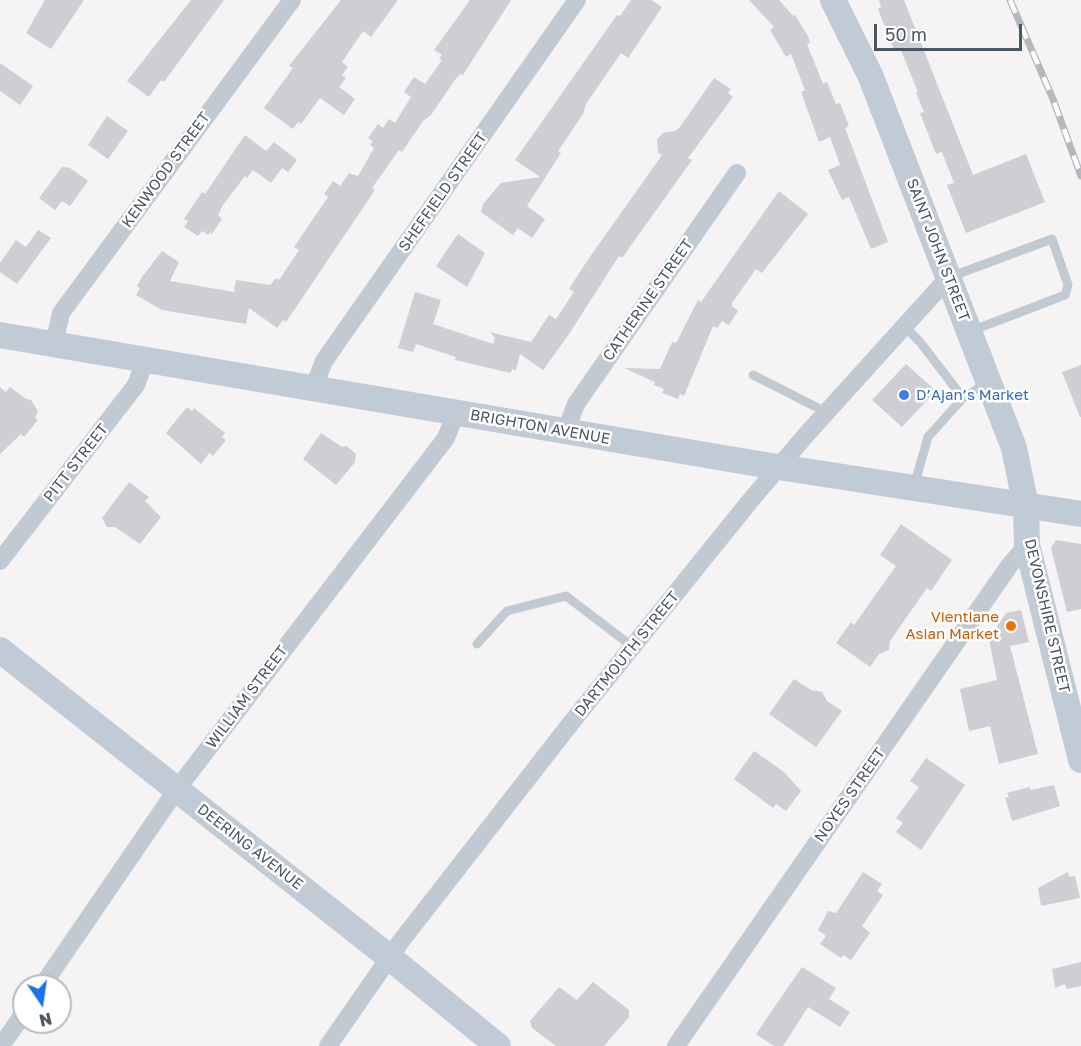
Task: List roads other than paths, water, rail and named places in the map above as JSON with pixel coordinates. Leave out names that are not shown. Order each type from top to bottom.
[{"type":"main road","name":"SAINT JOHN STREET","points":[[833,0],[871,77],[989,381],[1014,448],[1026,506]]},
{"type":"main road","name":"BRIGHTON AVENUE","points":[[0,335],[780,467],[1081,514]]},
{"type":"main road","name":"DEVONSHIRE STREET","points":[[1026,506],[1027,545],[1081,760]]},
{"type":"main road","name":"DEERING AVENUE","points":[[0,650],[389,957],[498,1046]]},
{"type":"street","name":"KENWOOD STREET","points":[[54,345],[61,313],[292,0]]},
{"type":"street","name":"SHEFFIELD STREET","points":[[314,387],[324,361],[577,0]]},
{"type":"street","name":"CATHERINE STREET","points":[[566,430],[576,404],[737,173]]},
{"type":"street","name":"DARTMOUTH STREET","points":[[328,1046],[389,957],[633,647],[826,412],[948,278]]},
{"type":"street","name":"PITT STREET","points":[[0,561],[136,385],[145,361]]},
{"type":"street","name":"WILLIAM STREET","points":[[50,974],[177,789],[446,438],[456,412]]},
{"type":"street","name":"NOYES STREET","points":[[676,1046],[1010,566],[1027,545]]},
{"type":"street","points":[[1,1046],[12,1030]]},
{"type":"lane","points":[[948,278],[1052,239],[1068,285],[1065,295],[969,332]]},
{"type":"lane","points":[[904,326],[920,342],[963,398]]},
{"type":"lane","points":[[753,375],[826,412]]},
{"type":"lane","points":[[914,488],[928,437],[963,398],[989,381]]},
{"type":"lane","points":[[477,644],[507,611],[566,596],[633,647]]},
{"type":"railway","points":[[1010,0],[1053,99],[1081,176]]},
{"type":"place","name":"D’Ajan’s Market","points":[[904,395]]},
{"type":"place","name":"Vientiane Asian Market","points":[[1011,626]]}]
